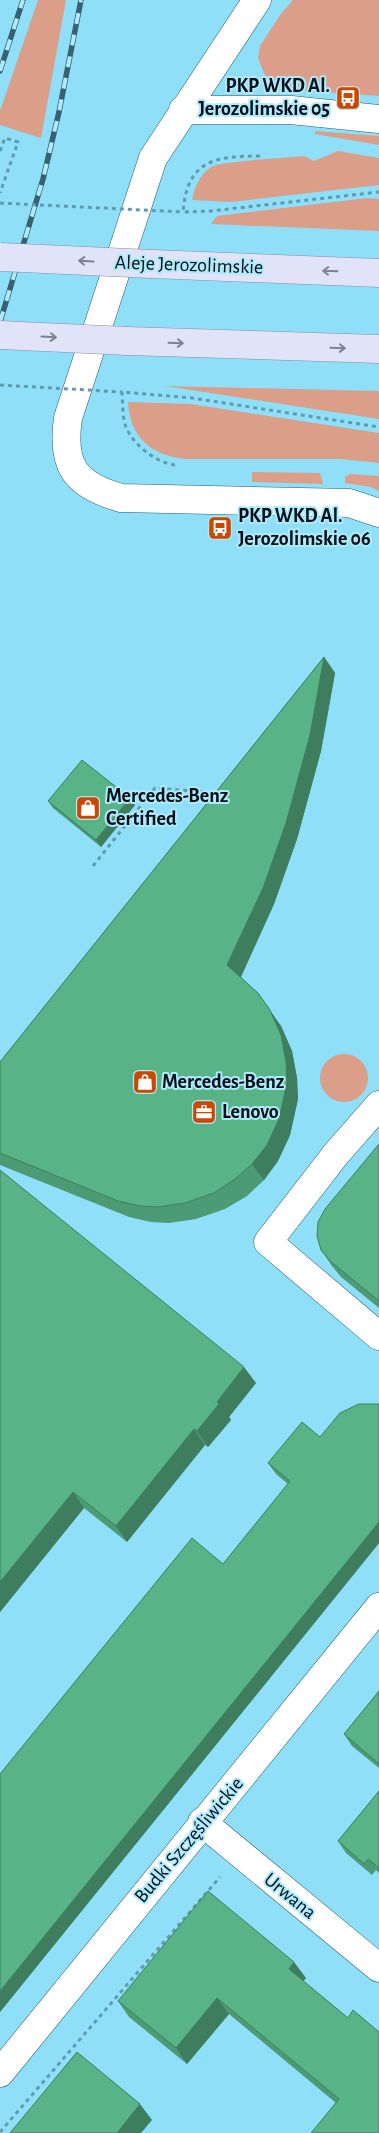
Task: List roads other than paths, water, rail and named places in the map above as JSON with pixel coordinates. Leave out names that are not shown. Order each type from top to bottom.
[{"type":"main road","name":"Aleje Jerozolimskie","points":[[0,257],[379,273]]},
{"type":"main road","points":[[0,335],[379,349]]},
{"type":"street","points":[[257,0],[153,158],[144,180],[68,418],[64,443],[72,465],[82,480],[96,490],[120,498],[349,503],[379,513]]},
{"type":"street","points":[[183,110],[284,110],[379,119]]},
{"type":"street","points":[[379,1105],[336,1154],[268,1242],[379,1336]]},
{"type":"street","name":"Budki Szczęśliwickie","points":[[0,2073],[202,1822],[257,1758],[379,1607]]},
{"type":"street","name":"Urwana","points":[[202,1822],[379,1968]]},
{"type":"railway","points":[[0,71],[23,0]]},
{"type":"railway","points":[[0,322],[43,179],[59,112],[81,0]]},
{"type":"place","name":"PKP WKD Al. Jerozolimskie 05","points":[[348,98]]},
{"type":"place","name":"PKP WKD Al. Jerozolimskie 06","points":[[220,528]]},
{"type":"place","name":"Mercedes-Benz Certified","points":[[88,808]]},
{"type":"place","name":"Mercedes-Benz","points":[[145,1082]]},
{"type":"place","name":"Lenovo","points":[[204,1112]]}]
